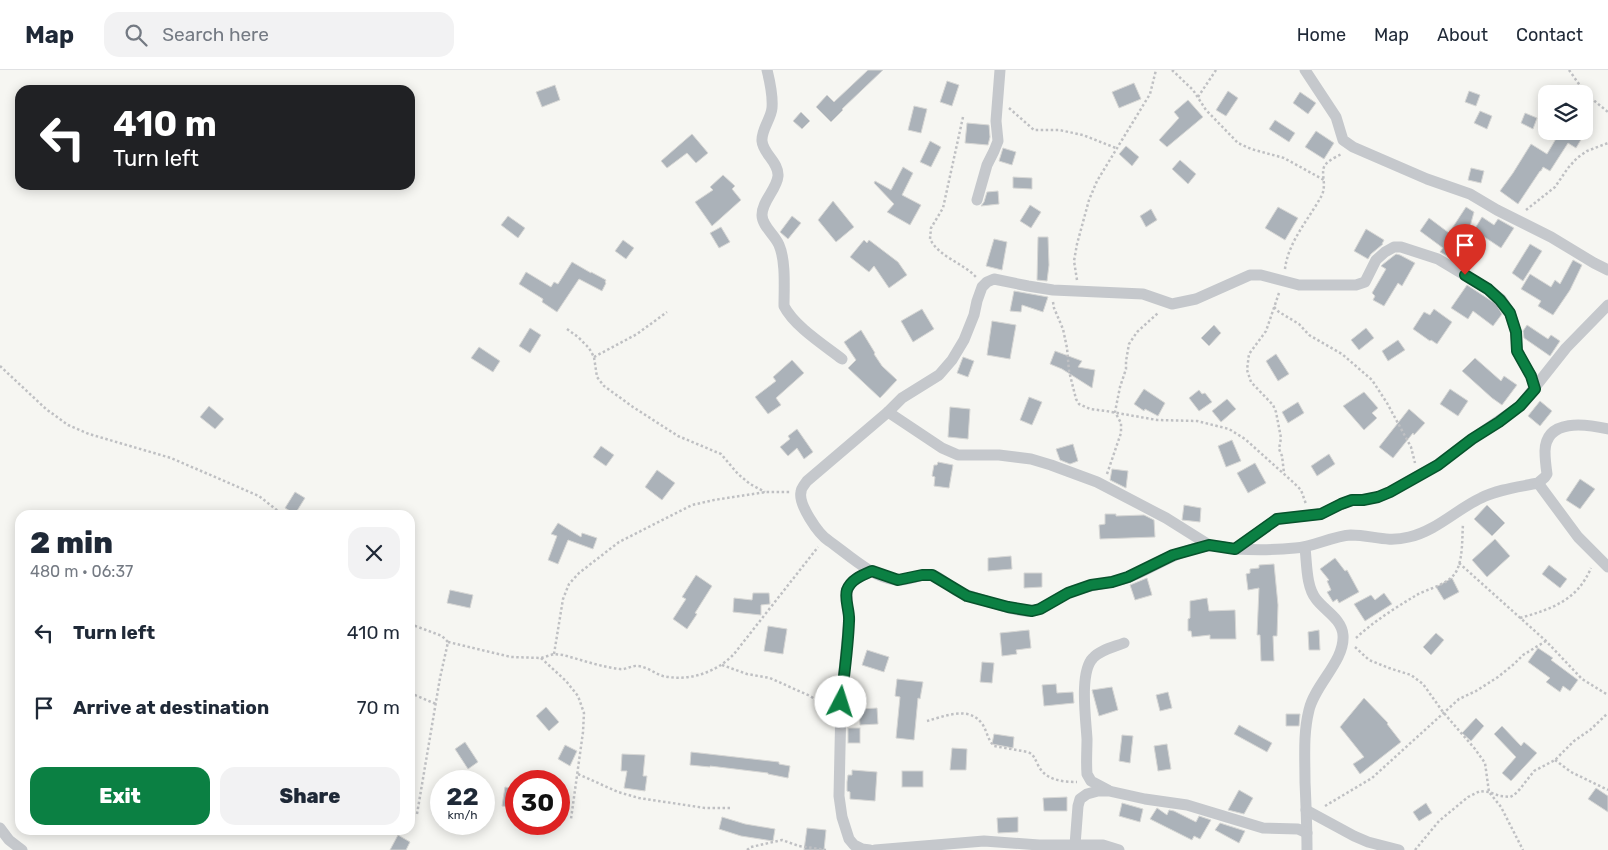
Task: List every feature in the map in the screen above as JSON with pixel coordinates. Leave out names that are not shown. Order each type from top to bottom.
[{"type":"street","points":[[767,70],[772,110],[762,136],[762,144],[776,167],[778,174],[762,215],[764,222],[779,244],[782,258],[784,306],[786,311],[800,325],[842,359]]},
{"type":"street","points":[[977,200],[986,165],[998,141],[996,121],[1000,70]]},
{"type":"street","points":[[1305,70],[1336,118],[1343,140],[1360,151],[1427,179],[1470,194],[1608,270]]},
{"type":"street","points":[[1209,545],[1173,555],[1128,577],[1112,582],[1091,585],[1068,593],[1040,609],[1032,611],[967,596],[932,575],[898,580],[872,571],[825,538],[809,517],[800,492],[807,481],[902,398],[939,375],[952,360],[964,340],[971,325],[982,287],[994,278],[1053,290],[1143,294],[1169,303],[1180,303],[1196,299],[1250,275],[1261,275],[1299,285],[1356,286],[1362,284],[1368,278],[1376,260],[1385,252],[1394,247],[1401,247],[1438,259],[1488,289],[1506,306],[1516,332],[1517,351],[1535,389]]},
{"type":"street","points":[[1235,549],[1277,519],[1321,514],[1352,500],[1378,497],[1417,477],[1450,456],[1520,406],[1566,348],[1608,305]]},
{"type":"street","points":[[888,412],[950,452],[958,455],[999,455],[1031,459],[1064,469],[1103,486],[1166,518],[1209,545],[1258,550],[1305,548],[1338,537],[1351,535],[1393,540],[1410,537],[1446,520],[1482,497],[1502,490],[1538,483],[1545,478],[1547,474],[1545,449],[1550,436],[1556,428],[1565,425],[1608,429]]},
{"type":"street","points":[[1538,483],[1578,537],[1608,567]]},
{"type":"street","points":[[1305,548],[1311,589],[1316,599],[1333,616],[1343,632],[1338,657],[1314,694],[1309,707],[1304,744],[1310,812],[1307,850]]},
{"type":"street","points":[[870,850],[854,845],[849,839],[842,818],[839,796],[841,715],[850,619],[847,602],[848,589],[853,581],[872,571]]},
{"type":"street","points":[[1109,791],[1091,781],[1087,774],[1084,697],[1088,664],[1099,654],[1124,643]]},
{"type":"street","points":[[1075,845],[1080,799],[1087,794],[1098,791],[1109,791],[1145,799],[1187,805],[1263,828],[1298,829],[1307,833]]},
{"type":"street","points":[[1310,812],[1368,842],[1399,850]]},
{"type":"street","points":[[0,828],[9,840],[22,850]]},
{"type":"street","points":[[875,850],[984,841],[1039,845],[1103,845],[1120,850]]},
{"type":"path","points":[[1078,291],[1074,261],[1082,222],[1089,200],[1097,181],[1150,94],[1156,70]]},
{"type":"path","points":[[1172,70],[1193,90],[1206,110],[1243,146],[1284,158],[1325,181]]},
{"type":"path","points":[[1198,97],[1216,70]]},
{"type":"path","points":[[1569,70],[1586,94],[1608,112]]},
{"type":"path","points":[[998,99],[1034,130],[1059,130],[1083,135],[1116,148]]},
{"type":"path","points":[[962,116],[947,194],[943,208],[931,228],[930,239],[940,251],[971,272],[982,287]]},
{"type":"path","points":[[1515,219],[1555,187],[1577,158],[1587,151],[1608,143]]},
{"type":"path","points":[[1284,474],[1282,456],[1279,449],[1281,438],[1274,405],[1251,382],[1247,370],[1249,354],[1266,331],[1272,319],[1283,281],[1287,255],[1322,194],[1325,181],[1323,174],[1324,166],[1327,162],[1349,151],[1360,151]]},
{"type":"path","points":[[1053,290],[1054,308],[1063,329],[1069,372],[1079,404],[1090,408],[1164,421],[1197,421],[1229,429],[1245,440],[1301,490],[1309,516]]},
{"type":"path","points":[[1103,486],[1122,427],[1115,412],[1126,369],[1129,344],[1137,332],[1169,303]]},
{"type":"path","points":[[1274,307],[1299,324],[1308,335],[1342,354],[1372,380],[1411,447],[1415,459],[1417,477]]},
{"type":"path","points":[[594,356],[637,334],[667,312]]},
{"type":"path","points":[[567,329],[578,337],[594,356],[597,377],[604,386],[678,436],[721,454],[738,474],[750,484],[766,492]]},
{"type":"path","points":[[0,366],[46,409],[68,425],[89,434],[172,458],[259,496],[277,510]]},
{"type":"path","points":[[554,654],[563,598],[569,584],[579,573],[619,542],[692,505],[766,492],[800,492]]},
{"type":"path","points":[[1465,507],[1459,563],[1453,576],[1439,585],[1417,594],[1369,627],[1351,642],[1369,660],[1419,679],[1443,712],[1485,763],[1489,792],[1501,806],[1523,850]]},
{"type":"path","points":[[415,626],[442,636],[448,642],[511,657],[541,658],[554,654],[563,655],[622,669],[637,666],[672,678],[691,677],[710,672],[722,665],[734,654],[825,538]]},
{"type":"path","points":[[1520,618],[1546,610],[1576,593],[1583,585],[1596,556]]},
{"type":"path","points":[[1459,563],[1546,640],[1582,679],[1608,695]]},
{"type":"path","points":[[1310,812],[1372,778],[1458,699],[1476,691],[1498,677],[1523,655],[1546,640]]},
{"type":"path","points":[[417,814],[448,642]]},
{"type":"path","points":[[541,658],[566,681],[578,696],[584,713],[571,819]]},
{"type":"path","points":[[722,665],[747,674],[770,678],[810,696],[841,715]]},
{"type":"path","points":[[415,694],[436,704]]},
{"type":"path","points":[[927,720],[956,713],[970,714],[977,717],[981,722],[994,746],[1032,754],[1043,774],[1048,777],[1069,782],[1091,781]]},
{"type":"path","points":[[1415,850],[1439,821],[1468,797],[1480,792],[1510,797],[1514,795],[1536,770],[1555,760],[1574,741],[1590,730],[1608,713]]},
{"type":"path","points":[[1555,760],[1571,772],[1608,790]]},
{"type":"path","points":[[578,774],[618,792],[639,798],[705,808],[730,808]]},
{"type":"path","points":[[747,850],[751,847],[782,840],[799,846],[826,850]]},
{"type":"building","points":[[868,70],[883,70],[831,122],[816,107],[827,95],[834,102]]},
{"type":"building","points":[[947,81],[959,85],[952,106],[940,102]]},
{"type":"building","points":[[1134,83],[1141,99],[1119,108],[1112,92]]},
{"type":"building","points":[[555,85],[560,100],[542,107],[536,92]]},
{"type":"building","points":[[1228,91],[1238,98],[1226,116],[1216,110]]},
{"type":"building","points":[[1469,91],[1480,95],[1476,106],[1465,102]]},
{"type":"building","points":[[1300,92],[1316,103],[1308,114],[1293,103]]},
{"type":"building","points":[[1188,100],[1203,117],[1167,147],[1159,140],[1179,118],[1174,112]]},
{"type":"building","points":[[914,106],[927,109],[921,133],[908,130]]},
{"type":"building","points":[[1480,111],[1492,116],[1487,129],[1474,123]]},
{"type":"building","points":[[801,112],[810,121],[802,129],[793,121]]},
{"type":"building","points":[[1525,113],[1537,118],[1533,129],[1521,123]]},
{"type":"building","points":[[1275,120],[1295,133],[1289,142],[1269,129]]},
{"type":"building","points":[[967,123],[989,125],[990,137],[988,145],[965,143]]},
{"type":"building","points":[[1316,131],[1334,143],[1324,159],[1305,147]]},
{"type":"building","points":[[692,134],[708,153],[696,163],[687,153],[667,168],[661,161]]},
{"type":"building","points":[[1555,140],[1581,140],[1576,148],[1568,143],[1550,171],[1543,167],[1518,204],[1500,191],[1531,144],[1547,154]]},
{"type":"building","points":[[930,141],[941,147],[931,167],[920,162]]},
{"type":"building","points":[[1126,146],[1139,157],[1132,166],[1119,154]]},
{"type":"building","points":[[1003,148],[1016,152],[1012,165],[999,161]]},
{"type":"building","points":[[1180,160],[1196,174],[1188,184],[1172,169]]},
{"type":"building","points":[[903,167],[913,173],[902,195],[921,205],[910,225],[887,212],[894,204],[874,183],[875,181],[891,190]]},
{"type":"building","points":[[1471,168],[1484,171],[1481,183],[1468,180]]},
{"type":"building","points":[[723,175],[735,186],[732,189],[741,200],[712,226],[695,202],[713,190],[710,187]]},
{"type":"building","points":[[1013,177],[1032,178],[1032,189],[1013,188]]},
{"type":"building","points":[[998,191],[999,204],[981,206],[987,192]]},
{"type":"building","points":[[833,201],[854,227],[836,242],[818,220]]},
{"type":"building","points":[[1030,205],[1041,212],[1031,228],[1020,221]]},
{"type":"building","points":[[1278,207],[1298,218],[1285,240],[1265,228]]},
{"type":"building","points":[[1466,207],[1474,212],[1463,252],[1466,253],[1458,262],[1440,252],[1443,248],[1420,231],[1429,218],[1449,233]]},
{"type":"building","points":[[1151,209],[1157,220],[1146,227],[1140,216]]},
{"type":"building","points":[[508,216],[525,228],[518,238],[501,225]]},
{"type":"building","points":[[792,216],[801,223],[788,239],[780,232]]},
{"type":"building","points":[[1482,217],[1494,225],[1498,219],[1514,228],[1501,248],[1474,230]]},
{"type":"building","points":[[721,227],[730,242],[719,248],[710,233]]},
{"type":"building","points":[[1366,229],[1384,240],[1383,244],[1368,259],[1354,251]]},
{"type":"building","points":[[1038,237],[1048,237],[1049,265],[1047,281],[1037,280]]},
{"type":"building","points":[[994,239],[1007,242],[1002,270],[986,266]]},
{"type":"building","points":[[623,240],[634,248],[626,259],[615,251]]},
{"type":"building","points":[[864,240],[867,243],[869,240],[898,262],[907,275],[889,288],[874,266],[869,272],[850,257]]},
{"type":"building","points":[[1530,244],[1542,251],[1523,281],[1512,273]]},
{"type":"building","points":[[1396,254],[1415,263],[1402,286],[1398,283],[1384,306],[1373,300],[1375,296],[1372,293],[1386,269],[1381,266]]},
{"type":"building","points":[[1573,260],[1582,265],[1570,290],[1553,315],[1538,306],[1541,301],[1521,289],[1530,274],[1551,287],[1555,280],[1560,284]]},
{"type":"building","points":[[572,262],[606,280],[602,291],[579,279],[557,312],[542,302],[543,299],[519,284],[526,272],[551,287],[554,282],[558,284]]},
{"type":"building","points":[[1467,285],[1496,304],[1502,314],[1493,326],[1473,311],[1468,319],[1451,308]]},
{"type":"building","points":[[1014,291],[1048,297],[1043,312],[1022,305],[1021,312],[1010,311]]},
{"type":"building","points":[[922,309],[934,329],[913,342],[901,321]]},
{"type":"building","points":[[1434,309],[1452,322],[1437,344],[1413,329],[1424,312],[1430,315]]},
{"type":"building","points":[[992,321],[1016,325],[1010,359],[987,355]]},
{"type":"building","points":[[1214,325],[1221,333],[1209,346],[1201,338]]},
{"type":"building","points":[[1527,325],[1548,339],[1551,335],[1560,341],[1550,356],[1524,338],[1523,331]]},
{"type":"building","points":[[530,328],[541,335],[530,353],[519,346]]},
{"type":"building","points":[[1366,328],[1374,338],[1359,350],[1351,340]]},
{"type":"building","points":[[861,330],[882,366],[897,380],[880,398],[848,368],[856,360],[844,342]]},
{"type":"building","points":[[1398,340],[1405,350],[1388,361],[1382,351]]},
{"type":"building","points":[[479,347],[500,361],[493,372],[471,358]]},
{"type":"building","points":[[1055,351],[1082,361],[1078,367],[1095,370],[1092,388],[1062,369],[1050,364]]},
{"type":"building","points":[[1276,354],[1289,374],[1278,381],[1266,361]]},
{"type":"building","points":[[963,357],[974,361],[968,377],[957,373]]},
{"type":"building","points":[[1475,358],[1501,381],[1504,376],[1517,385],[1502,405],[1462,371]]},
{"type":"building","points":[[792,360],[804,373],[776,398],[781,405],[768,414],[755,397],[776,381],[773,377]]},
{"type":"building","points":[[1144,389],[1165,403],[1158,416],[1145,409],[1144,411],[1134,404]]},
{"type":"building","points":[[1450,389],[1468,401],[1458,416],[1440,404]]},
{"type":"building","points":[[1199,390],[1202,394],[1205,393],[1212,402],[1199,411],[1189,398]]},
{"type":"building","points":[[1364,392],[1378,408],[1372,413],[1377,418],[1364,430],[1343,406]]},
{"type":"building","points":[[1029,397],[1042,402],[1032,425],[1020,420]]},
{"type":"building","points":[[1227,399],[1236,409],[1221,422],[1212,411]]},
{"type":"building","points":[[1540,401],[1552,411],[1540,426],[1528,416]]},
{"type":"building","points":[[1298,402],[1304,413],[1288,423],[1282,412]]},
{"type":"building","points":[[209,406],[224,419],[215,429],[200,417]]},
{"type":"building","points":[[950,407],[970,409],[968,439],[948,437]]},
{"type":"building","points":[[1409,409],[1425,423],[1414,435],[1413,433],[1393,458],[1379,447]]},
{"type":"building","points":[[797,429],[813,452],[804,459],[797,448],[788,456],[780,447],[790,439],[788,436]]},
{"type":"building","points":[[1232,440],[1241,461],[1226,467],[1218,446]]},
{"type":"building","points":[[1073,444],[1078,461],[1070,464],[1060,460],[1056,449]]},
{"type":"building","points":[[601,446],[614,455],[606,466],[593,457]]},
{"type":"building","points":[[1329,454],[1335,464],[1317,476],[1311,466]]},
{"type":"building","points":[[938,462],[953,465],[949,488],[934,486],[935,477],[932,476],[934,465],[937,465]]},
{"type":"building","points":[[1255,463],[1266,483],[1248,493],[1237,473]]},
{"type":"building","points":[[1112,469],[1128,471],[1126,488],[1110,480]]},
{"type":"building","points":[[657,470],[675,483],[662,500],[645,487]]},
{"type":"building","points":[[1580,479],[1595,489],[1580,509],[1566,500]]},
{"type":"building","points":[[295,492],[305,498],[298,510],[285,508]]},
{"type":"building","points":[[1184,505],[1201,508],[1200,522],[1182,520]]},
{"type":"building","points":[[1487,505],[1505,523],[1492,536],[1474,519]]},
{"type":"building","points":[[1105,514],[1116,514],[1116,516],[1144,515],[1154,520],[1155,537],[1100,539],[1099,525],[1105,524]]},
{"type":"building","points":[[558,523],[581,537],[582,533],[597,538],[593,549],[568,540],[558,564],[548,560],[557,536],[551,534]]},
{"type":"building","points":[[1495,539],[1510,556],[1487,577],[1472,560]]},
{"type":"building","points":[[1011,556],[1012,569],[988,571],[988,558]]},
{"type":"building","points":[[1335,558],[1345,571],[1347,570],[1359,592],[1339,603],[1337,599],[1333,602],[1327,592],[1331,590],[1327,581],[1329,580],[1320,569]]},
{"type":"building","points":[[1274,564],[1278,605],[1277,636],[1273,636],[1274,661],[1261,661],[1260,635],[1257,635],[1259,588],[1248,590],[1246,574],[1250,573],[1250,569],[1259,568],[1259,565]]},
{"type":"building","points":[[1549,565],[1567,579],[1560,588],[1542,574]]},
{"type":"building","points":[[1024,573],[1042,573],[1042,587],[1024,588]]},
{"type":"building","points":[[696,575],[712,586],[687,629],[673,619],[686,599],[682,597]]},
{"type":"building","points":[[1147,578],[1152,595],[1135,600],[1130,585]]},
{"type":"building","points":[[1452,578],[1459,592],[1444,600],[1436,587]]},
{"type":"building","points":[[450,590],[473,595],[470,608],[447,603]]},
{"type":"building","points":[[753,593],[769,593],[770,604],[761,605],[761,615],[733,612],[734,598],[752,600]]},
{"type":"building","points":[[1384,593],[1392,604],[1365,621],[1354,604],[1371,595],[1375,600]]},
{"type":"building","points":[[1207,598],[1209,611],[1235,610],[1236,639],[1210,639],[1210,635],[1192,637],[1191,631],[1188,631],[1190,601]]},
{"type":"building","points":[[768,626],[787,629],[783,654],[764,651]]},
{"type":"building","points":[[1029,630],[1031,648],[1016,650],[1017,654],[1002,656],[1000,633]]},
{"type":"building","points":[[1319,630],[1320,650],[1309,650],[1308,632]]},
{"type":"building","points":[[1436,633],[1444,640],[1431,655],[1423,647]]},
{"type":"building","points":[[1538,648],[1553,658],[1551,660],[1578,680],[1570,691],[1563,686],[1560,692],[1546,682],[1550,678],[1528,662]]},
{"type":"building","points":[[867,650],[889,657],[884,672],[862,665]]},
{"type":"building","points":[[982,662],[994,663],[992,683],[980,682]]},
{"type":"building","points":[[897,679],[923,682],[920,699],[918,698],[914,740],[896,738],[900,697],[895,696]]},
{"type":"building","points":[[1056,684],[1057,693],[1073,692],[1074,703],[1044,706],[1042,685]]},
{"type":"building","points":[[1112,687],[1118,710],[1099,716],[1092,690]]},
{"type":"building","points":[[1168,692],[1172,708],[1160,711],[1156,695]]},
{"type":"building","points":[[1364,698],[1388,723],[1401,742],[1360,774],[1353,764],[1364,757],[1340,727]]},
{"type":"building","points":[[546,707],[559,722],[549,731],[536,716]]},
{"type":"building","points":[[877,708],[878,724],[860,725],[859,709]]},
{"type":"building","points":[[1286,714],[1300,714],[1299,726],[1286,726]]},
{"type":"building","points":[[1476,718],[1484,726],[1471,741],[1462,733]]},
{"type":"building","points":[[1239,725],[1272,743],[1267,752],[1234,734]]},
{"type":"building","points":[[1502,726],[1521,746],[1524,742],[1537,753],[1511,781],[1502,773],[1516,757],[1494,734]]},
{"type":"building","points":[[848,728],[860,728],[860,743],[848,743]]},
{"type":"building","points":[[994,734],[1014,737],[1013,748],[992,744]]},
{"type":"building","points":[[1122,735],[1133,736],[1130,763],[1119,761]]},
{"type":"building","points":[[465,742],[478,762],[468,769],[455,749]]},
{"type":"building","points":[[1167,744],[1171,769],[1158,771],[1154,746]]},
{"type":"building","points":[[565,745],[577,751],[570,766],[558,759]]},
{"type":"building","points":[[952,748],[967,749],[966,770],[950,770]]},
{"type":"building","points":[[691,752],[779,762],[779,764],[790,766],[788,778],[768,773],[690,765]]},
{"type":"building","points":[[622,754],[645,755],[643,776],[647,776],[645,791],[624,788],[627,771],[621,771]]},
{"type":"building","points":[[852,770],[877,772],[875,801],[850,799],[850,792],[847,791],[847,782],[848,775],[852,775]]},
{"type":"building","points":[[902,771],[923,771],[923,787],[902,787]]},
{"type":"building","points":[[505,787],[505,806],[502,806]]},
{"type":"building","points":[[1596,788],[1608,796],[1608,812],[1588,799]]},
{"type":"building","points":[[1239,790],[1253,798],[1244,814],[1228,810]]},
{"type":"building","points":[[1067,797],[1067,811],[1044,811],[1043,798]]},
{"type":"building","points":[[1122,803],[1143,809],[1140,822],[1119,816]]},
{"type":"building","points":[[1426,803],[1432,813],[1419,821],[1413,812]]},
{"type":"building","points":[[1157,808],[1167,815],[1169,810],[1174,811],[1196,822],[1199,816],[1211,820],[1200,839],[1194,836],[1192,840],[1150,819]]},
{"type":"building","points":[[722,817],[745,824],[775,829],[773,841],[741,836],[719,829]]},
{"type":"building","points":[[1018,817],[1018,832],[998,833],[997,818]]},
{"type":"building","points":[[1220,823],[1245,831],[1239,843],[1215,830]]},
{"type":"building","points":[[807,828],[826,830],[824,850],[804,850]]},
{"type":"building","points":[[398,835],[410,842],[406,850],[390,850]]},
{"type":"route","points":[[841,702],[850,619],[847,602],[848,589],[853,581],[872,571],[898,580],[932,575],[967,596],[1024,611],[1032,611],[1040,609],[1068,593],[1091,585],[1112,582],[1128,577],[1173,555],[1209,545],[1235,549],[1277,519],[1321,514],[1352,500],[1378,497],[1438,465],[1520,406],[1535,389],[1531,376],[1517,351],[1516,332],[1510,313],[1488,289],[1465,275]]}]
